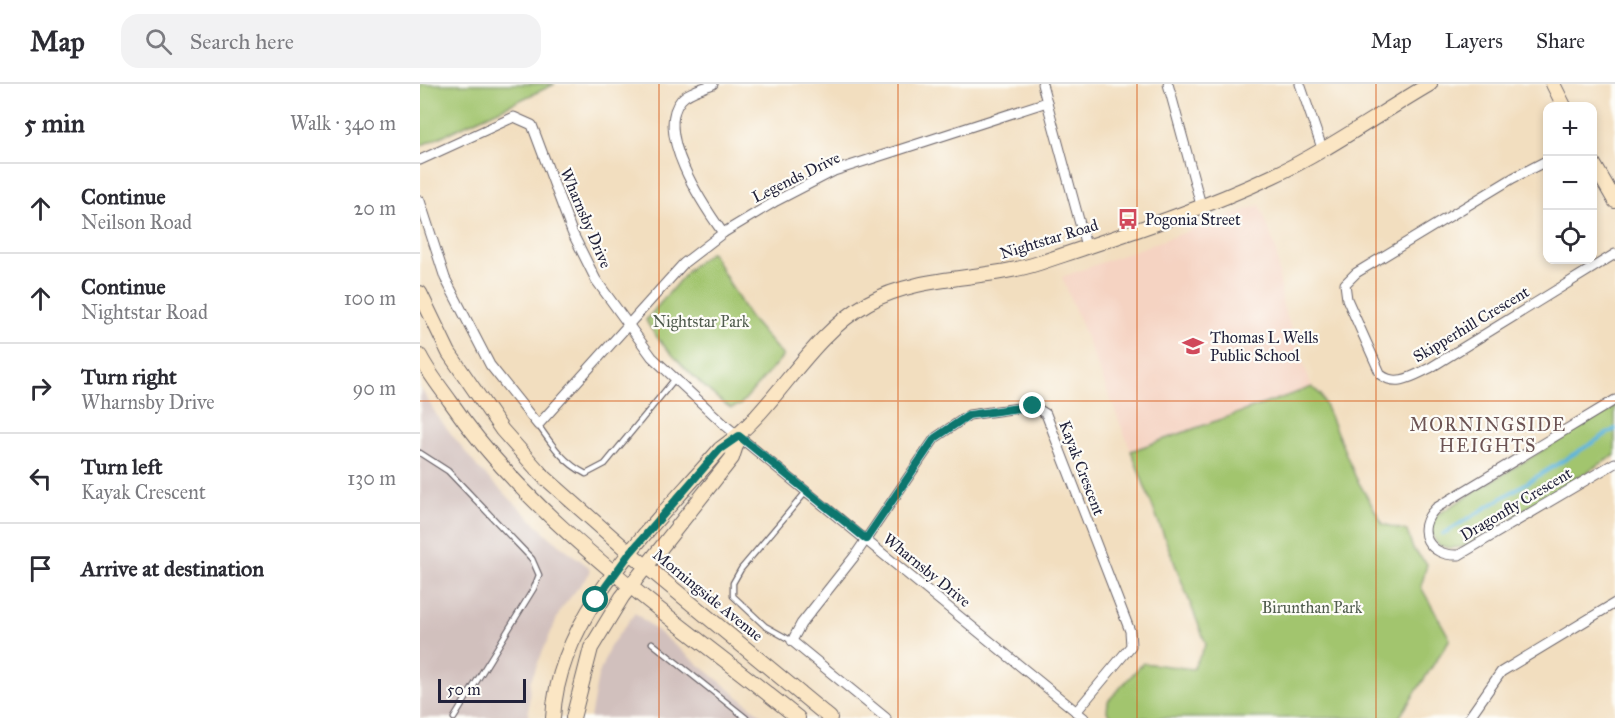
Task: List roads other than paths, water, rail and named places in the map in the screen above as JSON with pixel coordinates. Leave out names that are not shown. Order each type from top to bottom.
[{"type":"street","points":[[713,84],[682,98],[673,114],[671,127],[692,184],[723,233]]},
{"type":"street","points":[[1042,84],[1086,246]]},
{"type":"street","points":[[1168,84],[1201,205]]},
{"type":"street","points":[[1300,84],[1322,148]]},
{"type":"street","name":"Nightstar Road","points":[[553,718],[568,651],[596,600],[616,572],[720,449],[739,436],[816,343],[837,324],[869,302],[904,289],[1037,264],[1201,205],[1276,175],[1429,84]]},
{"type":"street","points":[[1553,84],[1562,102]]},
{"type":"street","name":"Legends Drive","points":[[538,425],[684,263],[723,233],[776,201],[834,171],[1047,102]]},
{"type":"street","name":"Wharnsby Drive","points":[[420,160],[514,117],[532,125],[572,232],[597,280],[652,357],[674,380],[806,492],[1084,718]]},
{"type":"street","name":"Skipperhill Crescent","points":[[1543,163],[1513,178],[1356,273],[1345,284],[1347,299],[1381,375],[1400,382],[1430,368],[1615,254]]},
{"type":"street","points":[[1597,168],[1615,201]]},
{"type":"street","points":[[420,201],[445,278],[485,356],[538,425]]},
{"type":"street","name":"Morningside Avenue","points":[[420,293],[449,353],[502,430],[542,475],[630,553],[825,717]]},
{"type":"street","points":[[420,356],[463,420],[525,494],[616,572],[798,718]]},
{"type":"street","name":"Dragonfly Crescent","points":[[1615,400],[1436,508],[1427,516],[1424,529],[1426,539],[1433,548],[1447,556],[1460,555],[1615,463]]},
{"type":"street","name":"Kayak Crescent","points":[[792,641],[801,624],[866,539],[935,438],[969,415],[1033,406],[1046,414],[1130,632],[1131,646],[1076,712]]},
{"type":"street","name":"Nightstar Road","points":[[573,718],[591,648],[632,585],[732,458],[739,436]]},
{"type":"street","points":[[1469,718],[1501,672],[1615,603]]},
{"type":"street","points":[[792,641],[886,718]]},
{"type":"lane","points":[[538,425],[556,450],[574,468],[586,474],[597,471],[606,464],[674,380]]},
{"type":"lane","points":[[420,453],[448,471],[532,559],[539,575],[534,588],[454,718]]},
{"type":"lane","points":[[792,641],[765,627],[733,596],[733,583],[741,569],[806,492]]},
{"type":"lane","points":[[652,643],[746,718]]},
{"type":"waterway","points":[[1443,534],[1615,429]]},
{"type":"place","name":"Pogonia Street","points":[[1128,219]]},
{"type":"place","name":"Thomas L Wells Public School","points":[[1193,346]]},
{"type":"district","name":"MORNINGSIDE HEIGHTS","points":[[1488,435]]},
{"type":"park label","name":"Nightstar Park","points":[[701,321]]},
{"type":"park label","name":"Birunthan Park","points":[[1312,607]]}]
